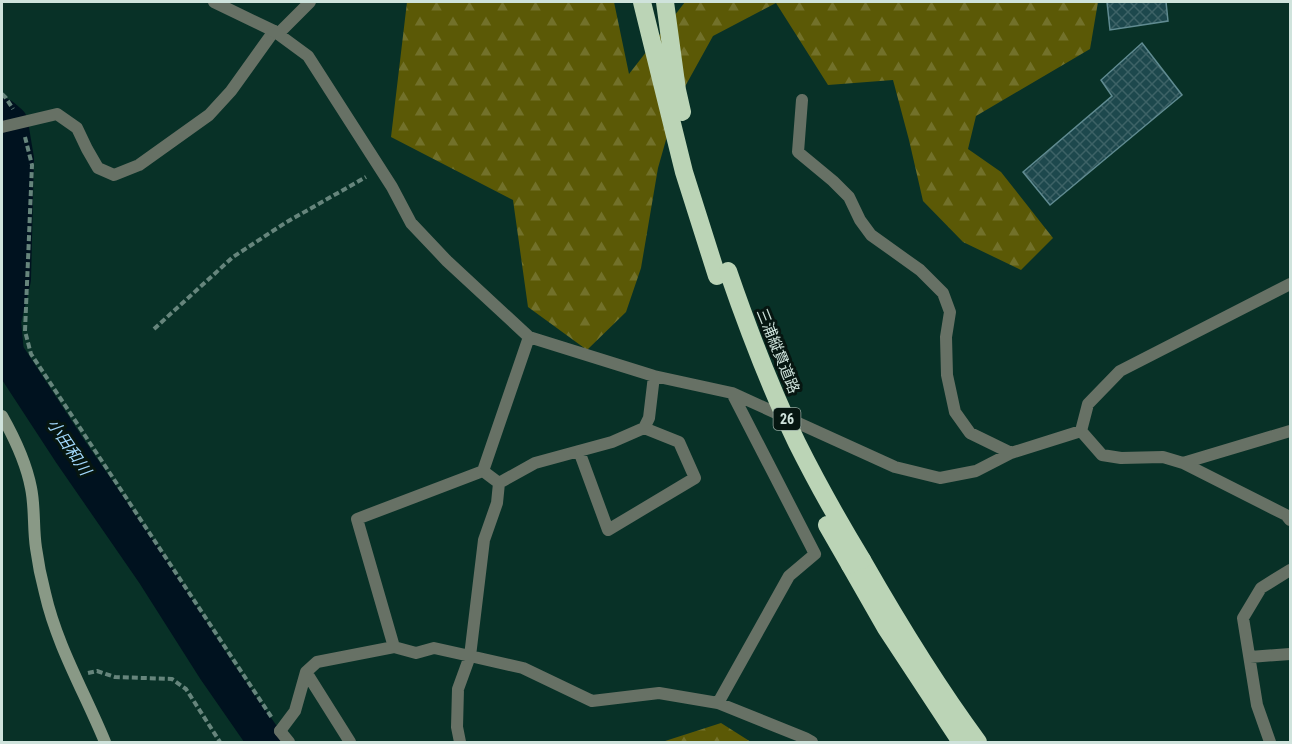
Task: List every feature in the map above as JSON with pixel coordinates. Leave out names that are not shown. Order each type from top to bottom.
[{"type":"highway","name":"三浦縦貫道路","points":[[642,2],[684,172],[723,273]]},
{"type":"highway","name":"三浦縦貫道路","points":[[665,2],[677,90],[695,171],[741,340],[768,407],[810,493],[978,742]]},
{"type":"highway","name":"三浦縦貫道路","points":[[856,563],[886,628],[961,742]]},
{"type":"street","points":[[214,2],[276,32],[308,56],[392,187],[411,223],[447,261],[528,338],[654,376],[732,393],[895,468],[940,478],[976,471],[1011,453],[1081,431]]},
{"type":"street","points":[[2,127],[57,114],[77,128],[98,168],[114,175],[139,165],[209,115],[231,91],[276,32],[310,2]]},
{"type":"street","points":[[802,100],[798,152],[849,197],[860,220],[871,235],[920,270],[943,293],[950,312],[946,337],[947,375],[955,412],[970,433],[1011,453]]},
{"type":"street","points":[[1081,431],[1088,404],[1120,371],[1290,284]]},
{"type":"street","points":[[483,471],[528,338]]},
{"type":"street","points":[[499,483],[535,463],[612,442],[644,428],[649,418],[654,376]]},
{"type":"street","points":[[718,703],[789,576],[815,554],[732,393]]},
{"type":"street","points":[[2,416],[18,445],[28,474],[32,491],[36,548],[45,594],[58,636],[105,742]]},
{"type":"street","points":[[579,451],[608,530],[695,478],[680,442],[644,428]]},
{"type":"street","points":[[1081,431],[1102,454],[1121,458],[1162,457],[1183,463],[1286,515],[1290,520]]},
{"type":"street","points":[[1183,463],[1290,431]]},
{"type":"street","points":[[483,471],[499,483]]},
{"type":"street","points":[[394,647],[357,519],[483,471]]},
{"type":"street","points":[[460,742],[457,727],[458,689],[470,656],[484,540],[497,503],[499,483]]},
{"type":"street","points":[[1270,742],[1257,705],[1243,618],[1261,588],[1290,570]]},
{"type":"street","points":[[289,742],[280,730],[295,711],[306,672],[317,662],[394,647],[416,653],[434,648],[523,668],[592,701],[659,693],[718,703],[812,742]]},
{"type":"street","points":[[1250,657],[1290,654]]},
{"type":"street","points":[[306,672],[350,742]]},
{"type":"path","points":[[2,94],[22,122],[32,165],[25,331],[31,354],[280,730]]},
{"type":"path","points":[[154,330],[233,257],[285,223],[380,169]]},
{"type":"path","points":[[76,677],[98,671],[116,677],[172,679],[186,688],[220,742]]},
{"type":"green space","points":[[407,2],[614,2],[629,74],[685,2],[1098,2],[1090,49],[976,116],[968,149],[1001,172],[1053,238],[1021,270],[963,242],[923,201],[893,80],[828,85],[776,3],[713,36],[677,101],[658,168],[641,268],[626,312],[587,350],[528,307],[513,200],[391,137]]},
{"type":"green space","points":[[721,723],[751,742],[662,742]]},
{"type":"building","points":[[1107,2],[1166,2],[1168,21],[1110,30]]},
{"type":"building","points":[[1142,43],[1182,95],[1050,205],[1023,172],[1112,96],[1101,80]]},
{"type":"waterway","name":"小田和川","points":[[2,116],[10,123],[16,159],[13,279],[3,321],[6,353],[266,742]]}]
